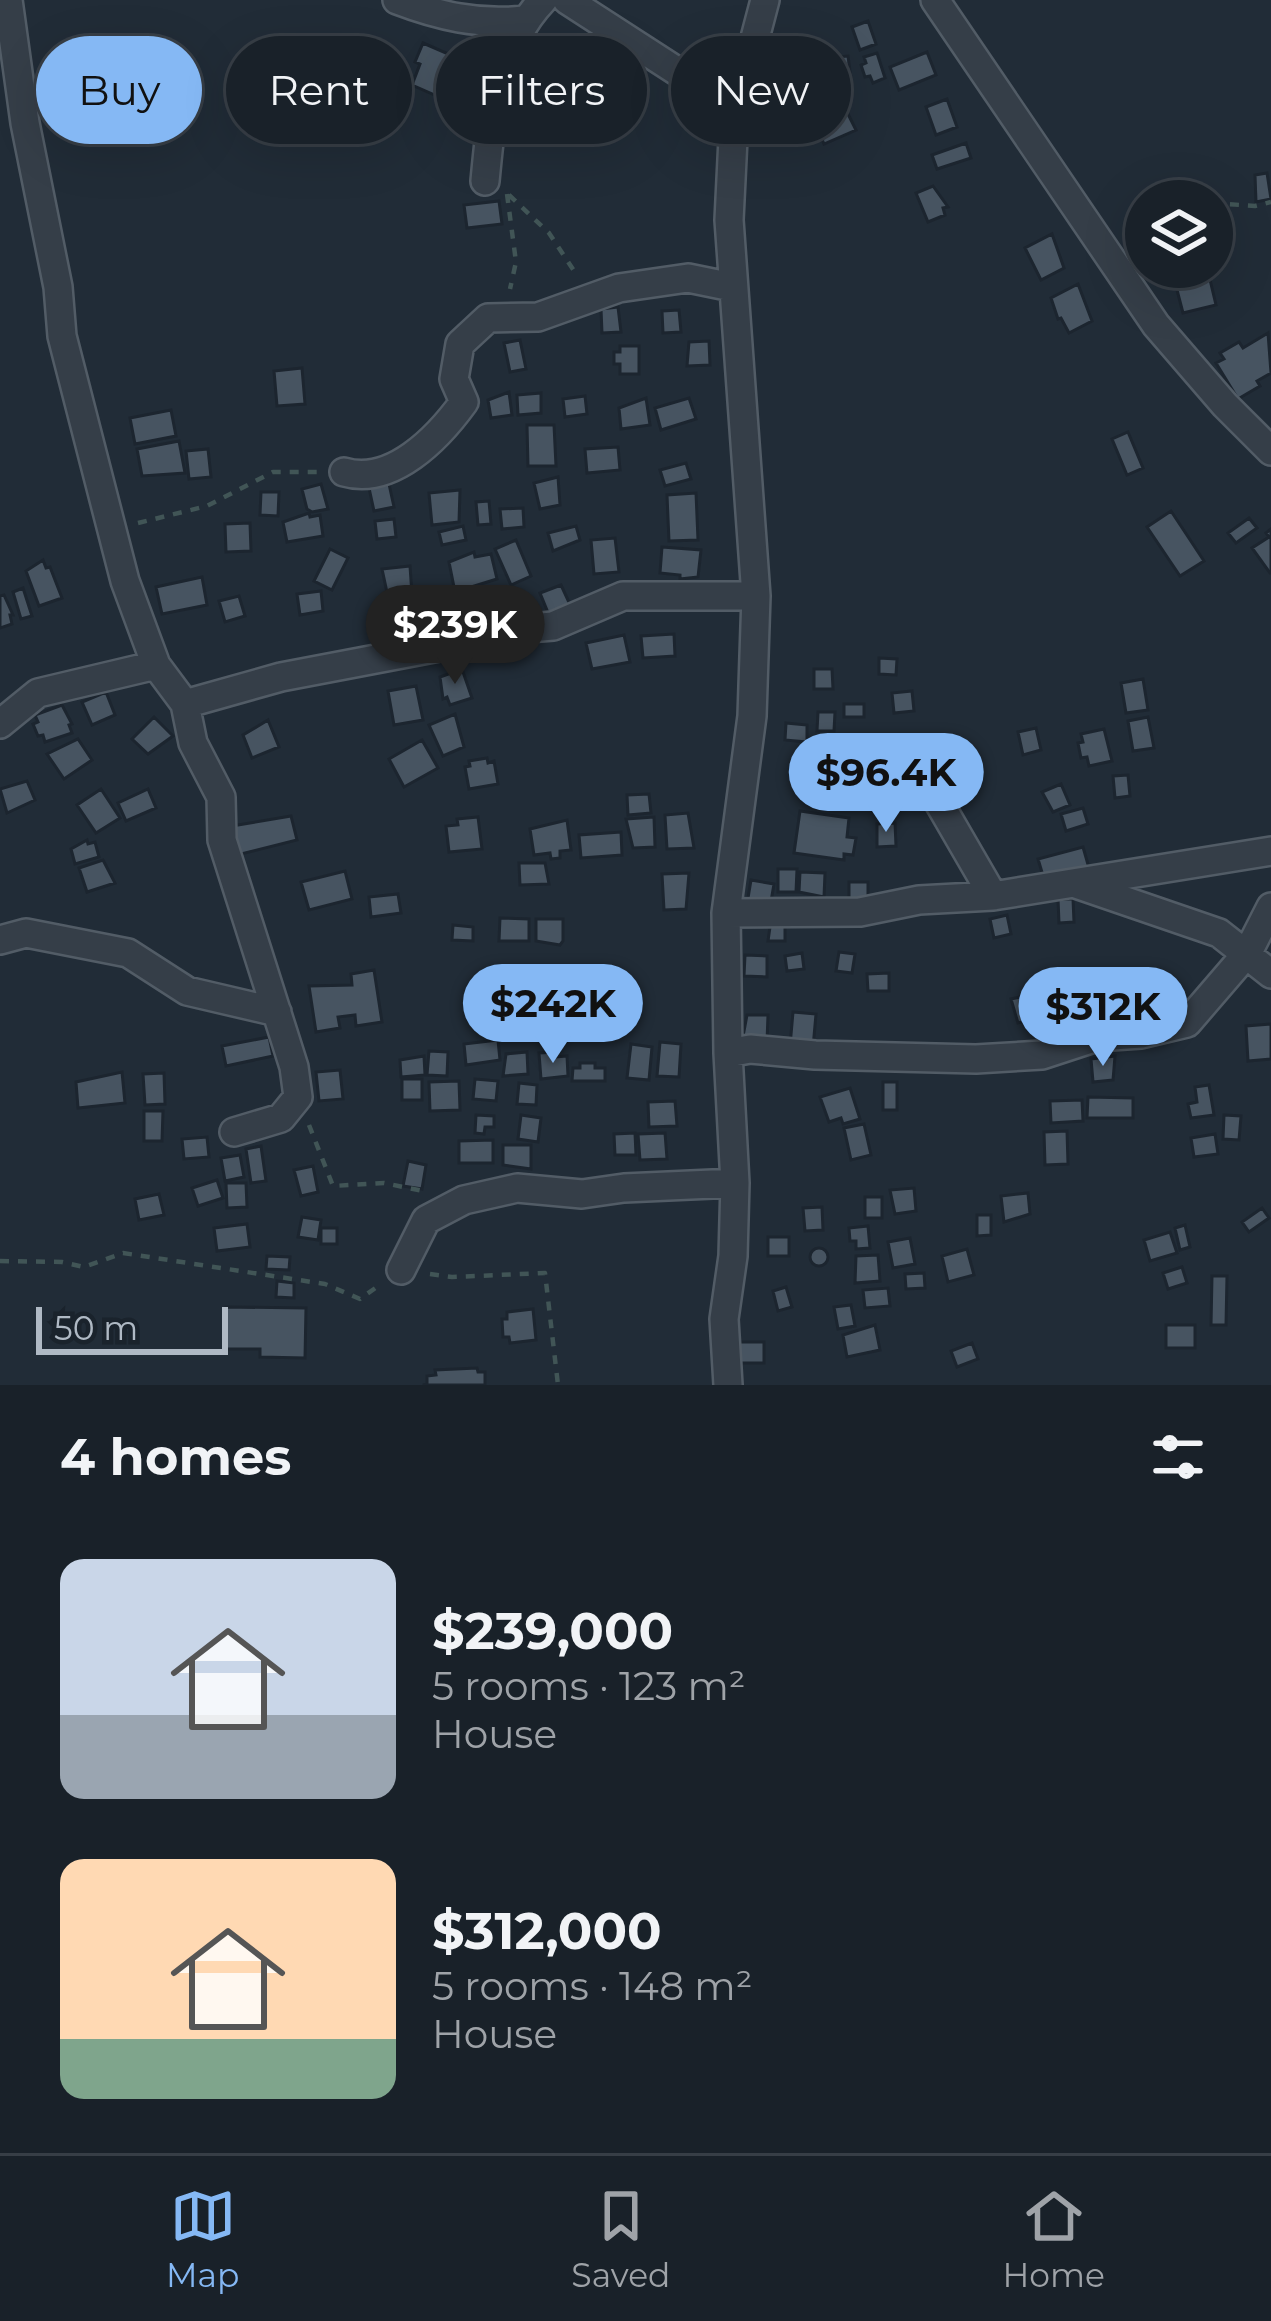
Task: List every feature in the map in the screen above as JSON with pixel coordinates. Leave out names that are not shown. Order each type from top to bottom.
[{"type":"street","points":[[8,0],[25,123],[58,287],[62,336],[125,581],[156,665],[184,704],[193,743],[221,797],[222,840],[294,1067],[298,1097],[281,1118],[234,1132]]},
{"type":"street","points":[[397,0],[430,13],[489,24],[533,10]]},
{"type":"street","points":[[567,0],[671,67]]},
{"type":"street","points":[[756,36],[765,0]]},
{"type":"street","points":[[935,0],[1156,325],[1271,451]]},
{"type":"street","points":[[496,187],[490,121],[500,80],[533,10]]},
{"type":"street","points":[[728,1385],[724,1319],[733,1256],[735,1183],[726,913],[752,716],[756,596],[729,220],[733,144]]},
{"type":"street","points":[[344,472],[360,477],[379,474],[439,438],[464,402],[454,379],[460,344],[488,317],[538,317],[619,288],[688,278],[733,286]]},
{"type":"street","points":[[184,704],[281,677],[439,647],[493,631],[554,626],[623,596],[756,596]]},
{"type":"street","points":[[0,724],[38,693],[156,665]]},
{"type":"street","points":[[888,751],[938,800],[993,896]]},
{"type":"street","points":[[726,913],[860,912],[919,900],[993,896],[1271,851]]},
{"type":"street","points":[[1071,883],[1219,933],[1271,974]]},
{"type":"street","points":[[728,1053],[750,1049],[976,1060],[1042,1055],[1097,1037],[1141,1034],[1187,1023],[1248,952],[1271,907]]},
{"type":"street","points":[[0,940],[26,933],[128,953],[187,991],[278,1012]]},
{"type":"street","points":[[401,1270],[426,1220],[464,1199],[517,1188],[582,1194],[735,1183]]},
{"type":"path","points":[[496,187],[549,232],[589,298]]},
{"type":"path","points":[[488,317],[506,298],[516,262],[496,187]]},
{"type":"path","points":[[1233,204],[1271,202]]},
{"type":"path","points":[[115,534],[144,520],[207,506],[273,472],[344,472]]},
{"type":"path","points":[[298,1097],[333,1186],[384,1184],[418,1193],[434,1188],[456,1191],[464,1199]]},
{"type":"path","points":[[0,1261],[84,1267],[123,1253],[325,1284],[360,1299],[401,1270],[452,1277],[545,1274],[558,1385]]},
{"type":"building","points":[[868,21],[876,44],[860,50],[852,27]]},
{"type":"building","points":[[423,43],[436,49],[436,96],[412,85],[420,64],[415,62]]},
{"type":"building","points":[[927,52],[936,75],[899,90],[890,67]]},
{"type":"building","points":[[877,53],[885,78],[873,83],[861,65],[866,63],[864,57]]},
{"type":"building","points":[[947,99],[957,127],[936,135],[926,107]]},
{"type":"building","points":[[966,143],[971,158],[937,169],[932,155]]},
{"type":"building","points":[[1267,173],[1271,199],[1256,202],[1255,175]]},
{"type":"building","points":[[933,186],[948,207],[943,208],[945,215],[928,222],[916,193]]},
{"type":"building","points":[[499,201],[502,224],[467,228],[464,205]]},
{"type":"building","points":[[1052,234],[1064,268],[1041,280],[1025,248]]},
{"type":"building","points":[[1078,284],[1092,321],[1069,333],[1051,298]]},
{"type":"building","points":[[1176,288],[1212,288],[1216,305],[1183,313]]},
{"type":"building","points":[[618,307],[621,332],[602,333],[601,309]]},
{"type":"building","points":[[679,310],[681,332],[663,333],[662,311]]},
{"type":"building","points":[[1268,333],[1271,373],[1238,399],[1216,363],[1224,359],[1220,353],[1239,342],[1243,348]]},
{"type":"building","points":[[520,340],[526,369],[510,372],[504,343]]},
{"type":"building","points":[[709,341],[710,365],[687,366],[689,342]]},
{"type":"building","points":[[620,346],[639,346],[639,374],[620,374],[614,352],[620,352]]},
{"type":"building","points":[[302,368],[305,404],[277,406],[274,371]]},
{"type":"building","points":[[509,392],[512,415],[491,418],[488,400]]},
{"type":"building","points":[[541,393],[541,413],[518,415],[517,395]]},
{"type":"building","points":[[585,396],[587,414],[565,417],[563,399]]},
{"type":"building","points":[[646,398],[650,425],[621,429],[619,408]]},
{"type":"building","points":[[689,398],[696,419],[661,430],[655,408]]},
{"type":"building","points":[[171,410],[176,436],[135,444],[130,418]]},
{"type":"building","points":[[527,425],[554,425],[556,466],[528,466]]},
{"type":"building","points":[[1128,432],[1143,468],[1127,475],[1112,439]]},
{"type":"building","points":[[179,441],[185,473],[142,476],[137,449]]},
{"type":"building","points":[[618,447],[620,470],[587,473],[585,449]]},
{"type":"building","points":[[208,449],[211,477],[189,479],[186,451]]},
{"type":"building","points":[[686,463],[691,479],[665,486],[660,470]]},
{"type":"building","points":[[558,477],[560,505],[540,509],[534,483]]},
{"type":"building","points":[[321,484],[328,509],[312,512],[302,489]]},
{"type":"building","points":[[389,484],[394,507],[374,511],[369,488]]},
{"type":"building","points":[[460,490],[459,522],[432,525],[429,493]]},
{"type":"building","points":[[261,492],[279,492],[278,516],[260,515]]},
{"type":"building","points":[[696,493],[698,540],[669,541],[667,495]]},
{"type":"building","points":[[489,501],[491,524],[478,525],[476,502]]},
{"type":"building","points":[[523,508],[524,527],[502,529],[500,509]]},
{"type":"building","points":[[1171,511],[1204,561],[1180,576],[1147,527]]},
{"type":"building","points":[[309,513],[310,517],[320,515],[323,536],[287,542],[283,522]]},
{"type":"building","points":[[1249,518],[1257,528],[1236,543],[1228,533]]},
{"type":"building","points":[[394,519],[396,537],[377,539],[375,521]]},
{"type":"building","points":[[250,523],[251,551],[226,552],[225,524]]},
{"type":"building","points":[[463,526],[466,540],[442,545],[439,532]]},
{"type":"building","points":[[576,526],[580,540],[553,551],[548,533]]},
{"type":"building","points":[[1271,529],[1270,573],[1252,548],[1269,537],[1266,533]]},
{"type":"building","points":[[615,538],[619,572],[594,574],[591,540]]},
{"type":"building","points":[[516,540],[531,576],[511,585],[495,549]]},
{"type":"building","points":[[662,547],[701,550],[698,577],[680,579],[680,575],[660,573]]},
{"type":"building","points":[[330,549],[348,558],[332,590],[314,581]]},
{"type":"building","points":[[474,552],[475,557],[491,554],[497,579],[455,592],[449,562]]},
{"type":"building","points":[[43,560],[62,598],[39,606],[26,571]]},
{"type":"building","points":[[410,566],[412,595],[388,597],[382,569]]},
{"type":"building","points":[[202,577],[207,605],[162,614],[156,587]]},
{"type":"building","points":[[561,585],[573,611],[551,620],[540,593]]},
{"type":"building","points":[[23,588],[32,616],[21,619],[13,592]]},
{"type":"building","points":[[321,591],[323,611],[300,615],[297,594]]},
{"type":"building","points":[[4,595],[12,624],[0,628],[0,596]]},
{"type":"building","points":[[239,596],[245,616],[225,622],[219,601]]},
{"type":"building","points":[[674,634],[675,656],[643,658],[641,636]]},
{"type":"building","points":[[624,635],[630,662],[592,669],[586,643]]},
{"type":"building","points":[[879,658],[897,659],[896,675],[879,674]]},
{"type":"building","points":[[462,669],[472,698],[450,705],[447,697],[443,699],[440,677]]},
{"type":"building","points":[[814,669],[832,669],[833,689],[814,689]]},
{"type":"building","points":[[1143,679],[1148,710],[1126,713],[1121,683]]},
{"type":"building","points":[[416,686],[423,720],[394,725],[388,691]]},
{"type":"building","points":[[912,691],[914,711],[894,713],[892,693]]},
{"type":"building","points":[[106,692],[115,715],[92,725],[82,702]]},
{"type":"building","points":[[844,704],[864,704],[864,717],[844,717]]},
{"type":"building","points":[[62,705],[72,733],[45,742],[33,724],[38,722],[35,715]]},
{"type":"building","points":[[818,712],[835,712],[834,731],[817,731]]},
{"type":"building","points":[[455,714],[464,747],[443,756],[429,725]]},
{"type":"building","points":[[154,717],[173,736],[148,754],[132,739]]},
{"type":"building","points":[[1148,717],[1154,748],[1133,751],[1128,721]]},
{"type":"building","points":[[268,720],[279,747],[252,758],[243,735]]},
{"type":"building","points":[[786,723],[807,725],[807,742],[785,740]]},
{"type":"building","points":[[1036,728],[1041,750],[1023,755],[1018,732]]},
{"type":"building","points":[[1104,729],[1112,761],[1089,766],[1087,757],[1081,758],[1081,734]]},
{"type":"building","points":[[78,739],[92,760],[64,779],[47,754]]},
{"type":"building","points":[[422,740],[438,768],[404,787],[389,759]]},
{"type":"building","points":[[803,756],[819,758],[817,777],[800,775]]},
{"type":"building","points":[[820,757],[845,760],[842,782],[818,779]]},
{"type":"building","points":[[487,758],[488,763],[494,761],[498,784],[469,789],[465,767],[470,766],[469,761]]},
{"type":"building","points":[[1128,775],[1130,796],[1115,798],[1113,776]]},
{"type":"building","points":[[27,781],[35,800],[7,813],[0,789]]},
{"type":"building","points":[[1061,784],[1070,805],[1053,812],[1042,792]]},
{"type":"building","points":[[880,787],[896,787],[896,812],[880,812]]},
{"type":"building","points":[[101,789],[120,818],[96,833],[77,805]]},
{"type":"building","points":[[148,789],[156,808],[126,821],[118,803]]},
{"type":"building","points":[[649,794],[651,813],[628,815],[627,795]]},
{"type":"building","points":[[1083,808],[1088,824],[1066,831],[1061,814]]},
{"type":"building","points":[[800,811],[849,818],[847,837],[856,838],[853,855],[844,854],[844,860],[794,853]]},
{"type":"building","points":[[688,813],[694,848],[667,849],[665,815]]},
{"type":"building","points":[[291,816],[297,840],[233,856],[226,827]]},
{"type":"building","points":[[478,817],[482,849],[449,852],[446,826],[458,825],[457,819]]},
{"type":"building","points":[[654,817],[655,847],[633,848],[626,819]]},
{"type":"building","points":[[567,820],[571,850],[560,851],[560,858],[551,859],[550,853],[534,855],[530,829]]},
{"type":"building","points":[[895,823],[896,846],[877,847],[877,824]]},
{"type":"building","points":[[621,832],[622,855],[581,858],[579,835]]},
{"type":"building","points":[[87,840],[88,844],[95,842],[99,857],[75,864],[71,849]]},
{"type":"building","points":[[1083,847],[1089,868],[1044,879],[1038,859]]},
{"type":"building","points":[[103,860],[115,883],[87,892],[79,868]]},
{"type":"building","points":[[519,863],[545,863],[549,884],[520,885]]},
{"type":"building","points":[[778,869],[797,869],[796,892],[778,892]]},
{"type":"building","points":[[345,871],[352,899],[309,910],[301,882]]},
{"type":"building","points":[[800,872],[825,873],[824,897],[799,892]]},
{"type":"building","points":[[689,873],[686,909],[664,910],[662,874]]},
{"type":"building","points":[[751,880],[774,884],[770,907],[747,904]]},
{"type":"building","points":[[849,882],[868,882],[868,905],[849,904]]},
{"type":"building","points":[[398,894],[401,913],[371,917],[369,897]]},
{"type":"building","points":[[1058,899],[1073,899],[1074,922],[1059,923]]},
{"type":"building","points":[[1007,915],[1011,934],[994,938],[990,919]]},
{"type":"building","points":[[500,918],[529,919],[529,941],[499,941]]},
{"type":"building","points":[[536,919],[563,919],[560,945],[536,941]]},
{"type":"building","points":[[771,920],[785,920],[785,941],[768,941]]},
{"type":"building","points":[[453,925],[473,927],[473,941],[452,940]]},
{"type":"building","points":[[839,952],[855,954],[852,973],[836,971]]},
{"type":"building","points":[[802,953],[804,969],[787,971],[785,956]]},
{"type":"building","points":[[745,955],[767,956],[767,977],[744,976]]},
{"type":"building","points":[[374,970],[382,1022],[356,1026],[355,1015],[338,1017],[340,1028],[316,1032],[309,986],[352,985],[351,974]]},
{"type":"building","points":[[889,973],[889,991],[868,991],[867,974]]},
{"type":"building","points":[[582,977],[604,978],[606,1013],[599,1013],[599,1024],[579,1023]]},
{"type":"building","points":[[1030,995],[1036,1018],[1018,1023],[1011,999]]},
{"type":"building","points":[[537,1009],[540,1028],[508,1033],[505,1013]]},
{"type":"building","points":[[793,1012],[816,1014],[813,1048],[790,1046]]},
{"type":"building","points":[[747,1015],[768,1015],[767,1042],[742,1042]]},
{"type":"building","points":[[1271,1024],[1271,1059],[1248,1061],[1246,1026]]},
{"type":"building","points":[[269,1037],[273,1056],[226,1066],[222,1046]]},
{"type":"building","points":[[498,1040],[500,1060],[466,1065],[464,1044]]},
{"type":"building","points":[[660,1042],[681,1044],[679,1077],[657,1076]]},
{"type":"building","points":[[631,1044],[652,1047],[649,1080],[627,1078]]},
{"type":"building","points":[[429,1051],[448,1052],[447,1076],[427,1075]]},
{"type":"building","points":[[527,1052],[528,1074],[503,1076],[506,1054]]},
{"type":"building","points":[[555,1052],[556,1057],[567,1056],[568,1076],[541,1079],[539,1053]]},
{"type":"building","points":[[424,1056],[425,1075],[401,1077],[400,1060]]},
{"type":"building","points":[[1115,1056],[1113,1080],[1093,1082],[1091,1059]]},
{"type":"building","points":[[580,1063],[605,1068],[605,1081],[572,1081],[573,1068],[580,1068]]},
{"type":"building","points":[[340,1070],[343,1099],[319,1101],[316,1072]]},
{"type":"building","points":[[122,1072],[125,1103],[78,1108],[76,1082]]},
{"type":"building","points":[[164,1073],[165,1104],[145,1105],[143,1074]]},
{"type":"building","points":[[402,1079],[422,1079],[422,1100],[402,1100]]},
{"type":"building","points":[[475,1079],[498,1081],[496,1101],[473,1099]]},
{"type":"building","points":[[459,1081],[460,1110],[430,1111],[429,1082]]},
{"type":"building","points":[[883,1082],[897,1082],[897,1110],[883,1110]]},
{"type":"building","points":[[519,1083],[537,1085],[536,1105],[517,1104]]},
{"type":"building","points":[[1209,1085],[1214,1115],[1191,1118],[1188,1104],[1197,1102],[1195,1087]]},
{"type":"building","points":[[850,1088],[860,1119],[829,1122],[820,1097]]},
{"type":"building","points":[[1088,1097],[1133,1098],[1133,1118],[1087,1118]]},
{"type":"building","points":[[1082,1100],[1083,1121],[1051,1123],[1050,1101]]},
{"type":"building","points":[[675,1101],[677,1126],[649,1127],[648,1102]]},
{"type":"building","points":[[144,1111],[163,1111],[162,1141],[144,1141]]},
{"type":"building","points":[[476,1115],[494,1116],[494,1127],[485,1127],[484,1134],[475,1133]]},
{"type":"building","points":[[521,1115],[541,1118],[538,1142],[518,1139]]},
{"type":"building","points":[[1224,1115],[1241,1116],[1239,1140],[1223,1139]]},
{"type":"building","points":[[864,1124],[871,1155],[851,1160],[844,1128]]},
{"type":"building","points":[[1067,1131],[1068,1164],[1045,1165],[1044,1132]]},
{"type":"building","points":[[635,1133],[636,1155],[615,1155],[614,1134]]},
{"type":"building","points":[[665,1133],[667,1159],[640,1160],[638,1134]]},
{"type":"building","points":[[1215,1134],[1218,1154],[1194,1157],[1191,1138]]},
{"type":"building","points":[[207,1137],[209,1157],[184,1159],[182,1139]]},
{"type":"building","points":[[493,1140],[493,1163],[459,1163],[459,1141]]},
{"type":"building","points":[[503,1145],[531,1145],[531,1169],[503,1165]]},
{"type":"building","points":[[261,1146],[266,1181],[251,1183],[246,1149]]},
{"type":"building","points":[[240,1155],[244,1177],[225,1181],[221,1158]]},
{"type":"building","points":[[408,1161],[426,1165],[422,1189],[403,1186]]},
{"type":"building","points":[[313,1166],[318,1192],[301,1196],[294,1170]]},
{"type":"building","points":[[217,1180],[223,1198],[198,1206],[192,1188]]},
{"type":"building","points":[[226,1183],[246,1183],[247,1207],[227,1208]]},
{"type":"building","points":[[914,1188],[916,1211],[895,1214],[890,1190]]},
{"type":"building","points":[[1028,1193],[1030,1214],[1004,1222],[1001,1196]]},
{"type":"building","points":[[159,1194],[164,1215],[139,1220],[135,1199]]},
{"type":"building","points":[[865,1197],[882,1197],[882,1218],[865,1218]]},
{"type":"building","points":[[822,1207],[823,1230],[805,1231],[803,1208]]},
{"type":"building","points":[[1262,1208],[1269,1218],[1249,1232],[1242,1222]]},
{"type":"building","points":[[977,1215],[991,1215],[991,1235],[977,1236]]},
{"type":"building","points":[[302,1217],[321,1220],[318,1240],[298,1237]]},
{"type":"building","points":[[247,1224],[250,1247],[217,1251],[214,1228]]},
{"type":"building","points":[[1185,1225],[1190,1247],[1180,1250],[1175,1228]]},
{"type":"building","points":[[868,1226],[870,1248],[856,1249],[849,1228]]},
{"type":"building","points":[[321,1228],[337,1228],[337,1244],[321,1244]]},
{"type":"building","points":[[1170,1232],[1177,1253],[1150,1261],[1144,1240]]},
{"type":"building","points":[[768,1237],[789,1237],[789,1256],[768,1256]]},
{"type":"building","points":[[910,1238],[915,1264],[893,1268],[888,1242]]},
{"type":"building","points":[[819,1248],[828,1257],[819,1266],[810,1257]]},
{"type":"building","points":[[967,1249],[974,1275],[948,1282],[942,1256]]},
{"type":"building","points":[[878,1255],[880,1281],[855,1283],[856,1256]]},
{"type":"building","points":[[267,1256],[290,1257],[289,1270],[266,1269]]},
{"type":"building","points":[[1182,1267],[1187,1283],[1168,1289],[1163,1273]]},
{"type":"building","points":[[924,1273],[925,1288],[906,1289],[905,1274]]},
{"type":"building","points":[[1212,1276],[1227,1276],[1226,1325],[1211,1325]]},
{"type":"building","points":[[277,1281],[294,1283],[294,1298],[276,1297]]},
{"type":"building","points":[[786,1287],[792,1307],[778,1311],[773,1291]]},
{"type":"building","points":[[888,1288],[890,1306],[865,1308],[863,1290]]},
{"type":"building","points":[[851,1305],[855,1326],[838,1329],[834,1307]]},
{"type":"building","points":[[226,1307],[306,1308],[305,1358],[260,1357],[260,1349],[225,1349]]},
{"type":"building","points":[[533,1309],[536,1340],[510,1343],[509,1337],[503,1337],[502,1319],[507,1319],[507,1312]]},
{"type":"building","points":[[875,1325],[880,1350],[847,1357],[843,1335]]},
{"type":"building","points":[[1166,1325],[1195,1325],[1195,1348],[1166,1348]]},
{"type":"building","points":[[733,1342],[764,1342],[764,1363],[733,1363]]},
{"type":"building","points":[[972,1343],[978,1359],[957,1367],[951,1351]]},
{"type":"building","points":[[477,1368],[485,1372],[485,1385],[423,1385],[427,1376],[436,1375],[435,1370]]}]
